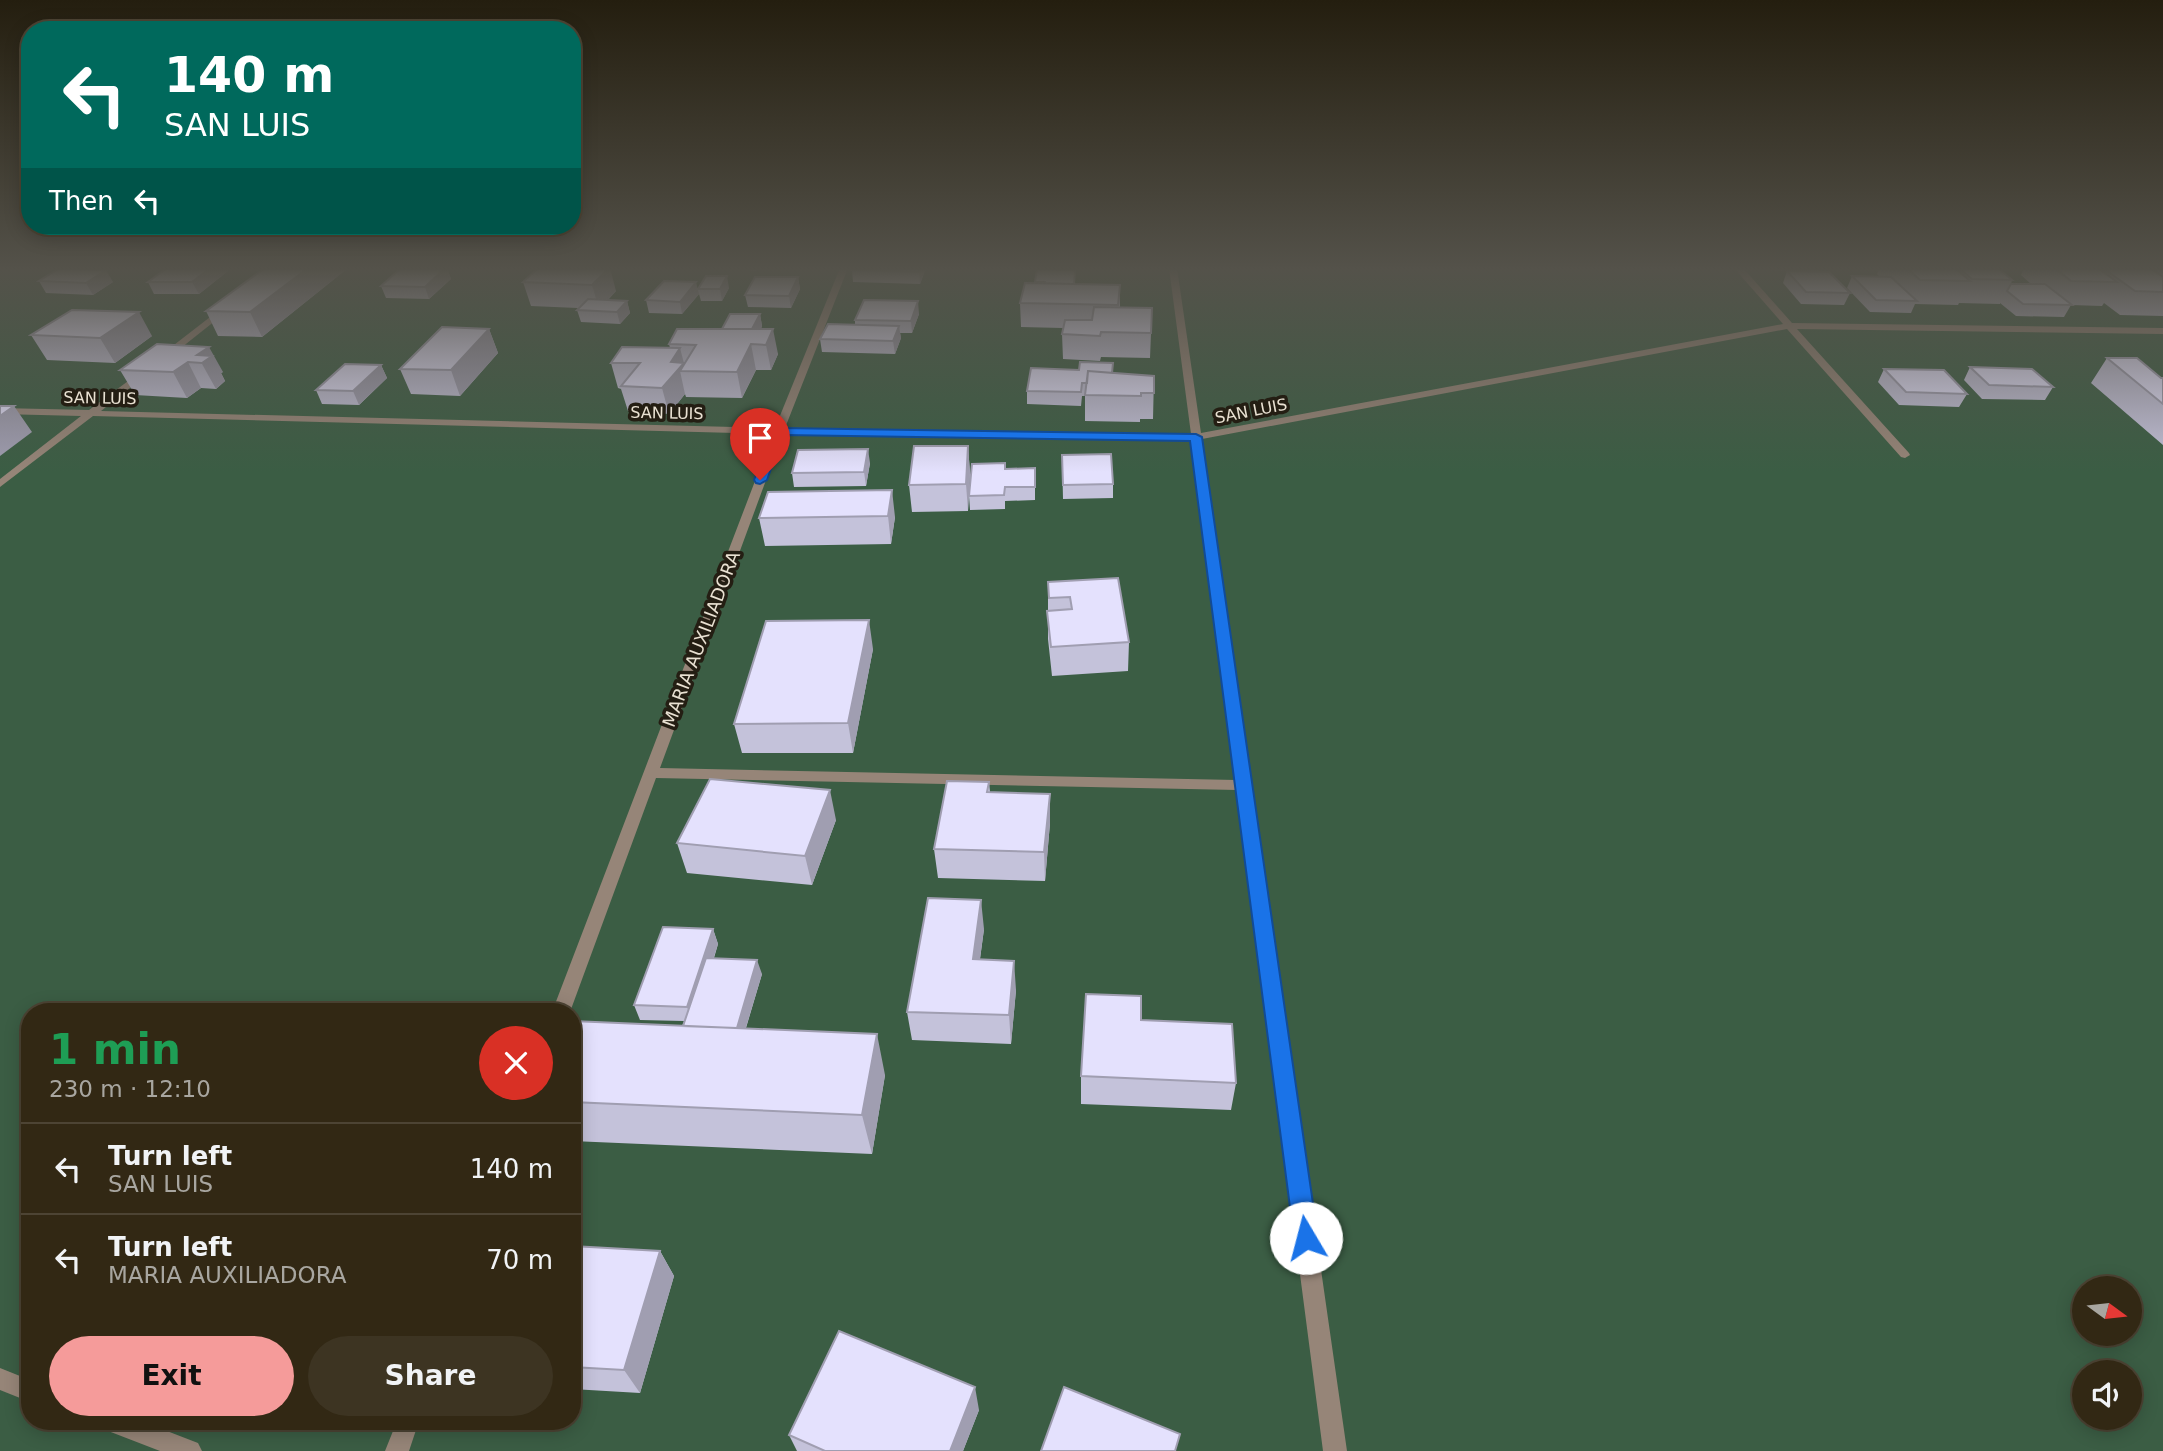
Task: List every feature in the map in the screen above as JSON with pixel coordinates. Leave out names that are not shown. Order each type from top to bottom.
[{"type":"street","points":[[0,484],[191,336]]},
{"type":"street","name":"MARIA AUXILIADORA","points":[[564,1003],[779,431],[818,336]]},
{"type":"street","points":[[1182,336],[1335,1451]]},
{"type":"street","name":"SAN LUIS","points":[[0,411],[779,431],[1196,437],[1736,336]]},
{"type":"street","points":[[1797,336],[1905,455]]},
{"type":"street","points":[[651,773],[1244,785]]},
{"type":"street","points":[[0,1380],[21,1388]]},
{"type":"street","points":[[135,1430],[190,1451]]},
{"type":"street","points":[[397,1451],[405,1430]]},
{"type":"green space","points":[[0,336],[2163,336],[2163,1451],[0,1451]]},
{"type":"building","points":[[47,336],[103,336],[100,338]]},
{"type":"building","points":[[433,336],[483,336],[451,370],[400,369]]},
{"type":"building","points":[[673,336],[770,336],[766,345],[751,344],[737,372],[680,371],[696,345],[669,344]]},
{"type":"building","points":[[822,336],[895,336],[893,341],[820,339]]},
{"type":"building","points":[[157,344],[209,347],[197,355],[212,356],[202,363],[188,362],[173,372],[120,370]]},
{"type":"building","points":[[622,347],[680,348],[671,362],[684,363],[662,388],[621,386],[640,363],[611,363]]},
{"type":"building","points":[[2107,358],[2137,358],[2163,378],[2163,404]]},
{"type":"building","points":[[1080,362],[1113,363],[1112,373],[1088,371],[1087,383],[1082,383],[1081,392],[1027,391],[1031,368],[1079,370]]},
{"type":"building","points":[[345,364],[381,365],[353,391],[316,390]]},
{"type":"building","points":[[1970,367],[2032,369],[2053,387],[1989,385]]},
{"type":"building","points":[[1884,369],[1944,370],[1967,394],[1906,392]]},
{"type":"building","points":[[1088,371],[1154,376],[1154,393],[1141,393],[1141,396],[1085,395]]},
{"type":"building","points":[[0,406],[14,406],[0,416]]},
{"type":"building","points":[[914,446],[968,446],[966,484],[909,485]]},
{"type":"building","points":[[868,449],[864,472],[792,473],[798,450]]},
{"type":"building","points":[[1111,454],[1113,484],[1063,485],[1062,455]]},
{"type":"building","points":[[1005,463],[1005,469],[1035,468],[1035,487],[1005,487],[1004,495],[969,496],[972,464]]},
{"type":"building","points":[[892,490],[888,516],[759,518],[768,492]]},
{"type":"building","points":[[1118,578],[1129,642],[1051,647],[1047,611],[1072,609],[1070,597],[1049,598],[1048,582]]},
{"type":"building","points":[[869,620],[848,723],[734,724],[766,621]]},
{"type":"building","points":[[710,779],[830,790],[805,856],[677,843]]},
{"type":"building","points":[[947,781],[989,782],[987,792],[1050,794],[1044,852],[934,849]]},
{"type":"building","points":[[928,898],[981,900],[973,959],[1014,961],[1009,1015],[907,1012]]},
{"type":"building","points":[[663,927],[713,929],[687,1007],[634,1005]]},
{"type":"building","points":[[706,958],[757,960],[737,1028],[683,1026]]},
{"type":"building","points":[[1086,994],[1141,996],[1141,1020],[1232,1024],[1236,1083],[1081,1076]]},
{"type":"building","points":[[581,1021],[877,1034],[862,1115],[581,1102]]},
{"type":"building","points":[[581,1247],[660,1251],[624,1370],[581,1368]]},
{"type":"building","points":[[839,1331],[975,1387],[950,1451],[825,1451],[789,1435]]},
{"type":"building","points":[[1064,1387],[1180,1434],[1175,1451],[1041,1451]]},
{"type":"route","points":[[760,480],[779,431],[1196,437],[1306,1238]]}]
